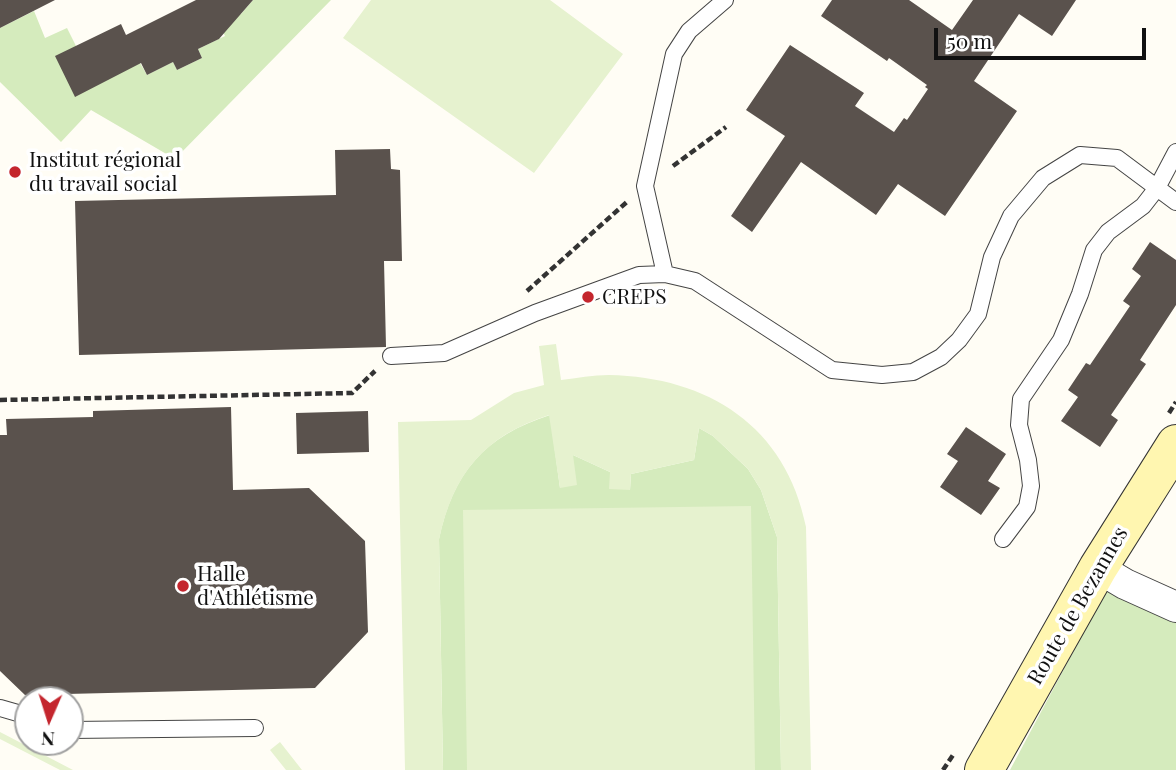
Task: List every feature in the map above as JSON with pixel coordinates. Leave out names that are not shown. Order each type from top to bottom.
[{"type":"street","name":"Route de Bezannes","points":[[984,770],[1098,568],[1176,444]]},
{"type":"street","points":[[1098,568],[1125,584],[1176,607]]},
{"type":"lane","points":[[665,274],[645,186],[674,54],[690,31],[725,0]]},
{"type":"lane","points":[[1003,539],[1027,507],[1031,486],[1019,425],[1021,399],[1061,340],[1094,250],[1108,232],[1143,206],[1157,188],[1176,152]]},
{"type":"lane","points":[[391,356],[444,353],[505,326],[639,275],[665,274],[695,281],[832,370],[882,375],[913,372],[941,358],[959,340],[978,314],[992,257],[1006,226],[1011,216],[1043,178],[1080,155],[1116,158],[1176,202]]},
{"type":"lane","points":[[84,730],[255,728]]},
{"type":"path","points":[[505,326],[513,303],[645,186],[726,127]]},
{"type":"path","points":[[0,400],[352,393],[391,356]]},
{"type":"green space","points":[[208,0],[241,14],[253,0],[331,0],[175,159],[91,110],[61,142],[0,82],[0,28],[34,11],[45,38],[67,28],[76,46],[140,63],[147,75],[173,62],[177,70],[202,58],[198,49],[225,36]]},
{"type":"green space","points":[[371,0],[550,0],[623,54],[534,173],[343,38]]},
{"type":"green space","points":[[556,344],[561,380],[609,375],[645,378],[679,385],[710,397],[737,414],[761,435],[781,461],[796,492],[806,527],[811,770],[781,770],[777,537],[761,490],[748,469],[713,436],[699,428],[694,460],[631,474],[630,490],[609,489],[610,472],[573,455],[577,485],[560,488],[549,415],[506,434],[489,446],[463,477],[453,496],[439,540],[443,770],[405,770],[398,422],[471,420],[514,393],[544,385],[539,346]]},
{"type":"green space","points":[[550,415],[560,488],[573,455],[610,472],[630,490],[631,474],[694,460],[699,428],[713,436],[748,469],[761,490],[777,537],[781,770],[443,770],[439,539],[445,516],[463,476],[475,460],[507,434]]},
{"type":"green space","points":[[751,506],[755,770],[467,770],[463,510]]},
{"type":"green space","points":[[1105,592],[1120,592],[1176,612],[1176,770],[1010,770]]},
{"type":"green space","points":[[0,732],[14,739],[14,746],[0,739]]},
{"type":"green space","points":[[280,742],[302,770],[286,770],[270,750]]},
{"type":"green space","points":[[33,756],[46,756],[73,770],[60,770]]},
{"type":"building","points":[[0,0],[55,0],[0,28]]},
{"type":"building","points":[[196,0],[253,0],[219,39],[198,49],[202,58],[177,70],[173,62],[147,75],[141,63],[75,97],[55,56],[121,24],[126,35]]},
{"type":"building","points":[[832,0],[909,0],[952,30],[973,0],[1076,0],[1052,36],[1019,14],[974,81],[1017,111],[945,216],[898,184],[876,215],[801,162],[752,232],[731,216],[785,136],[746,110],[790,45],[864,93],[855,106],[894,132],[904,118],[907,120],[928,89],[925,87],[927,85],[889,58],[887,61],[821,16]]},
{"type":"building","points":[[390,149],[391,169],[400,170],[402,261],[384,261],[386,347],[79,355],[75,201],[336,195],[335,150]]},
{"type":"building","points":[[1150,242],[1176,260],[1176,305],[1140,360],[1146,364],[1111,415],[1118,420],[1100,447],[1061,421],[1078,397],[1068,390],[1086,363],[1090,365],[1130,306],[1123,301],[1141,276],[1132,269]]},
{"type":"building","name":"Halle d'Athlétisme","points":[[231,407],[233,490],[309,488],[365,541],[368,632],[315,688],[84,694],[84,686],[16,686],[0,671],[0,435],[7,435],[6,419],[93,417],[93,411]]},
{"type":"building","points":[[368,411],[369,452],[297,454],[296,413]]},
{"type":"building","points":[[966,427],[1006,454],[988,481],[1000,488],[981,515],[940,487],[958,461],[947,454]]},
{"type":"place","name":"Institut régional du travail social","points":[[15,172]]},
{"type":"place","name":"CREPS","points":[[588,297]]},
{"type":"place","name":"Halle d'Athlétisme","points":[[183,586]]}]
